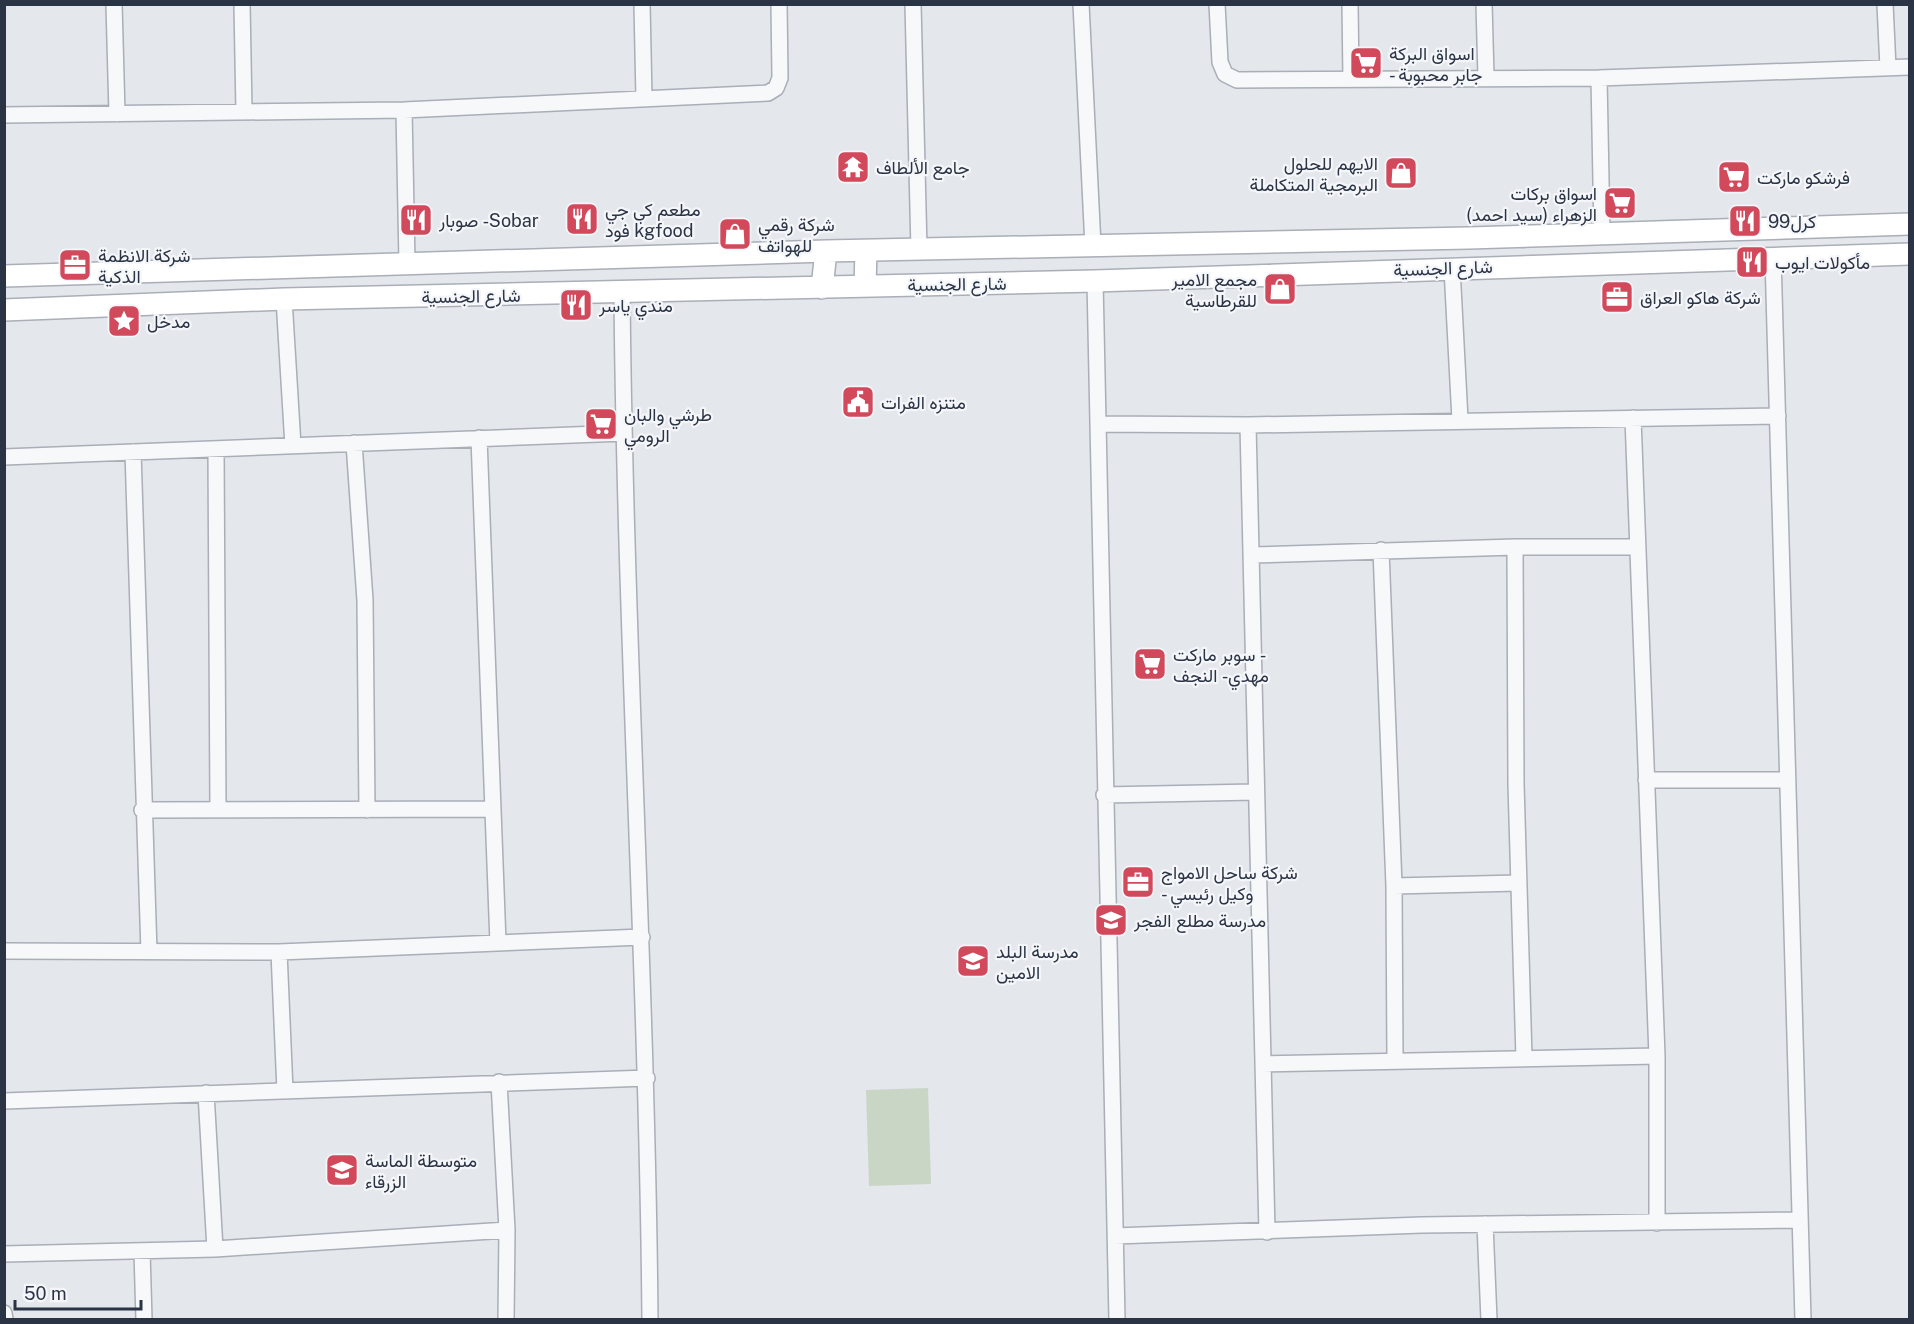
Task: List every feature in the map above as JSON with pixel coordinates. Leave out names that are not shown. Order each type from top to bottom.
[{"type":"main road","name":"شارع الجنسية","points":[[4,276],[826,250],[1093,246],[1910,224]]},
{"type":"main road","points":[[822,288],[826,250]]},
{"type":"main road","points":[[866,250],[866,286]]},
{"type":"main road","name":"شارع الجنسية","points":[[4,310],[284,299],[1095,281],[1910,254]]},
{"type":"street","points":[[114,4],[117,114]]},
{"type":"street","points":[[242,4],[244,112]]},
{"type":"street","points":[[642,4],[644,99]]},
{"type":"street","points":[[4,115],[404,110],[768,93],[776,88],[780,78],[779,4]]},
{"type":"street","points":[[913,4],[919,250]]},
{"type":"street","points":[[1081,4],[1093,246]]},
{"type":"street","points":[[1217,4],[1220,62],[1225,74],[1237,80],[1599,78],[1910,67]]},
{"type":"street","points":[[1350,4],[1351,78]]},
{"type":"street","points":[[1484,4],[1486,77]]},
{"type":"street","points":[[1885,4],[1888,68]]},
{"type":"street","points":[[1599,78],[1602,233]]},
{"type":"street","points":[[404,110],[407,262]]},
{"type":"street","points":[[1773,257],[1803,1320]]},
{"type":"street","points":[[1452,268],[1460,420]]},
{"type":"street","points":[[1095,281],[1104,795],[1117,1320]]},
{"type":"street","points":[[622,293],[624,433],[647,1078],[650,1320]]},
{"type":"street","points":[[284,299],[293,446]]},
{"type":"street","points":[[1099,424],[1248,425],[1778,416]]},
{"type":"street","points":[[1633,418],[1657,1056],[1657,1223]]},
{"type":"street","points":[[1248,425],[1267,1232]]},
{"type":"street","points":[[4,457],[624,433]]},
{"type":"street","points":[[479,438],[498,943]]},
{"type":"street","points":[[354,443],[364,600],[367,810]]},
{"type":"street","points":[[216,449],[218,809]]},
{"type":"street","points":[[133,452],[142,810],[149,952]]},
{"type":"street","points":[[1252,555],[1515,547],[1638,547]]},
{"type":"street","points":[[1515,547],[1518,883],[1524,1058]]},
{"type":"street","points":[[1381,550],[1394,886],[1395,1060]]},
{"type":"street","points":[[1646,780],[1787,780]]},
{"type":"street","points":[[1104,795],[1255,792]]},
{"type":"street","points":[[142,810],[493,809]]},
{"type":"street","points":[[1394,886],[1518,883]]},
{"type":"street","points":[[4,951],[279,952],[642,937]]},
{"type":"street","points":[[279,952],[285,1091]]},
{"type":"street","points":[[1263,1064],[1657,1056]]},
{"type":"street","points":[[4,1101],[647,1078]]},
{"type":"street","points":[[499,1082],[507,1230],[506,1320]]},
{"type":"street","points":[[206,1094],[215,1249]]},
{"type":"street","points":[[1115,1236],[1485,1224],[1800,1220]]},
{"type":"street","points":[[1485,1224],[1489,1320]]},
{"type":"street","points":[[4,1254],[215,1249],[507,1230]]},
{"type":"street","points":[[142,1251],[144,1320]]},
{"type":"street","points":[[4,1313],[5,1320]]},
{"type":"green space","points":[[928,1088],[931,1184],[869,1186],[866,1090]]},
{"type":"place","name":"اسواق البركة - جابر محبوبة","points":[[1366,63]]},
{"type":"place","name":"جامع الألطاف","points":[[853,167]]},
{"type":"place","name":"الايهم للحلول البرمجية المتكاملة","points":[[1401,173]]},
{"type":"place","name":"فرشكو ماركت","points":[[1734,177]]},
{"type":"place","name":"اسواق بركات الزهراء (سيد احمد)","points":[[1620,203]]},
{"type":"place","name":"مطعم کي جي فود kgfood","points":[[582,219]]},
{"type":"place","name":"صوبار - Sobar","points":[[416,220]]},
{"type":"place","name":"كرل99","points":[[1745,221]]},
{"type":"place","name":"شركة رقمي للهواتف","points":[[735,234]]},
{"type":"place","name":"مأكولات ايوب","points":[[1752,262]]},
{"type":"place","name":"شركة الانظمة الذكية","points":[[75,265]]},
{"type":"place","name":"مجمع الامير للقرطاسية","points":[[1280,289]]},
{"type":"place","name":"شركة هاكو العراق","points":[[1617,297]]},
{"type":"place","name":"مندي ياسر","points":[[576,305]]},
{"type":"place","name":"مدخل","points":[[124,321]]},
{"type":"place","name":"متنزه الفرات","points":[[858,402]]},
{"type":"place","name":"طرشي والبان الرومي","points":[[601,424]]},
{"type":"place","name":"سوبر ماركت - مهدي - النجف","points":[[1150,664]]},
{"type":"place","name":"شركة ساحل الامواج - وكيل رئيسي","points":[[1138,882]]},
{"type":"place","name":"مدرسة مطلع الفجر","points":[[1111,920]]},
{"type":"place","name":"مدرسة البلد الامين","points":[[973,961]]},
{"type":"place","name":"متوسطة الماسة الزرقاء","points":[[342,1170]]}]
